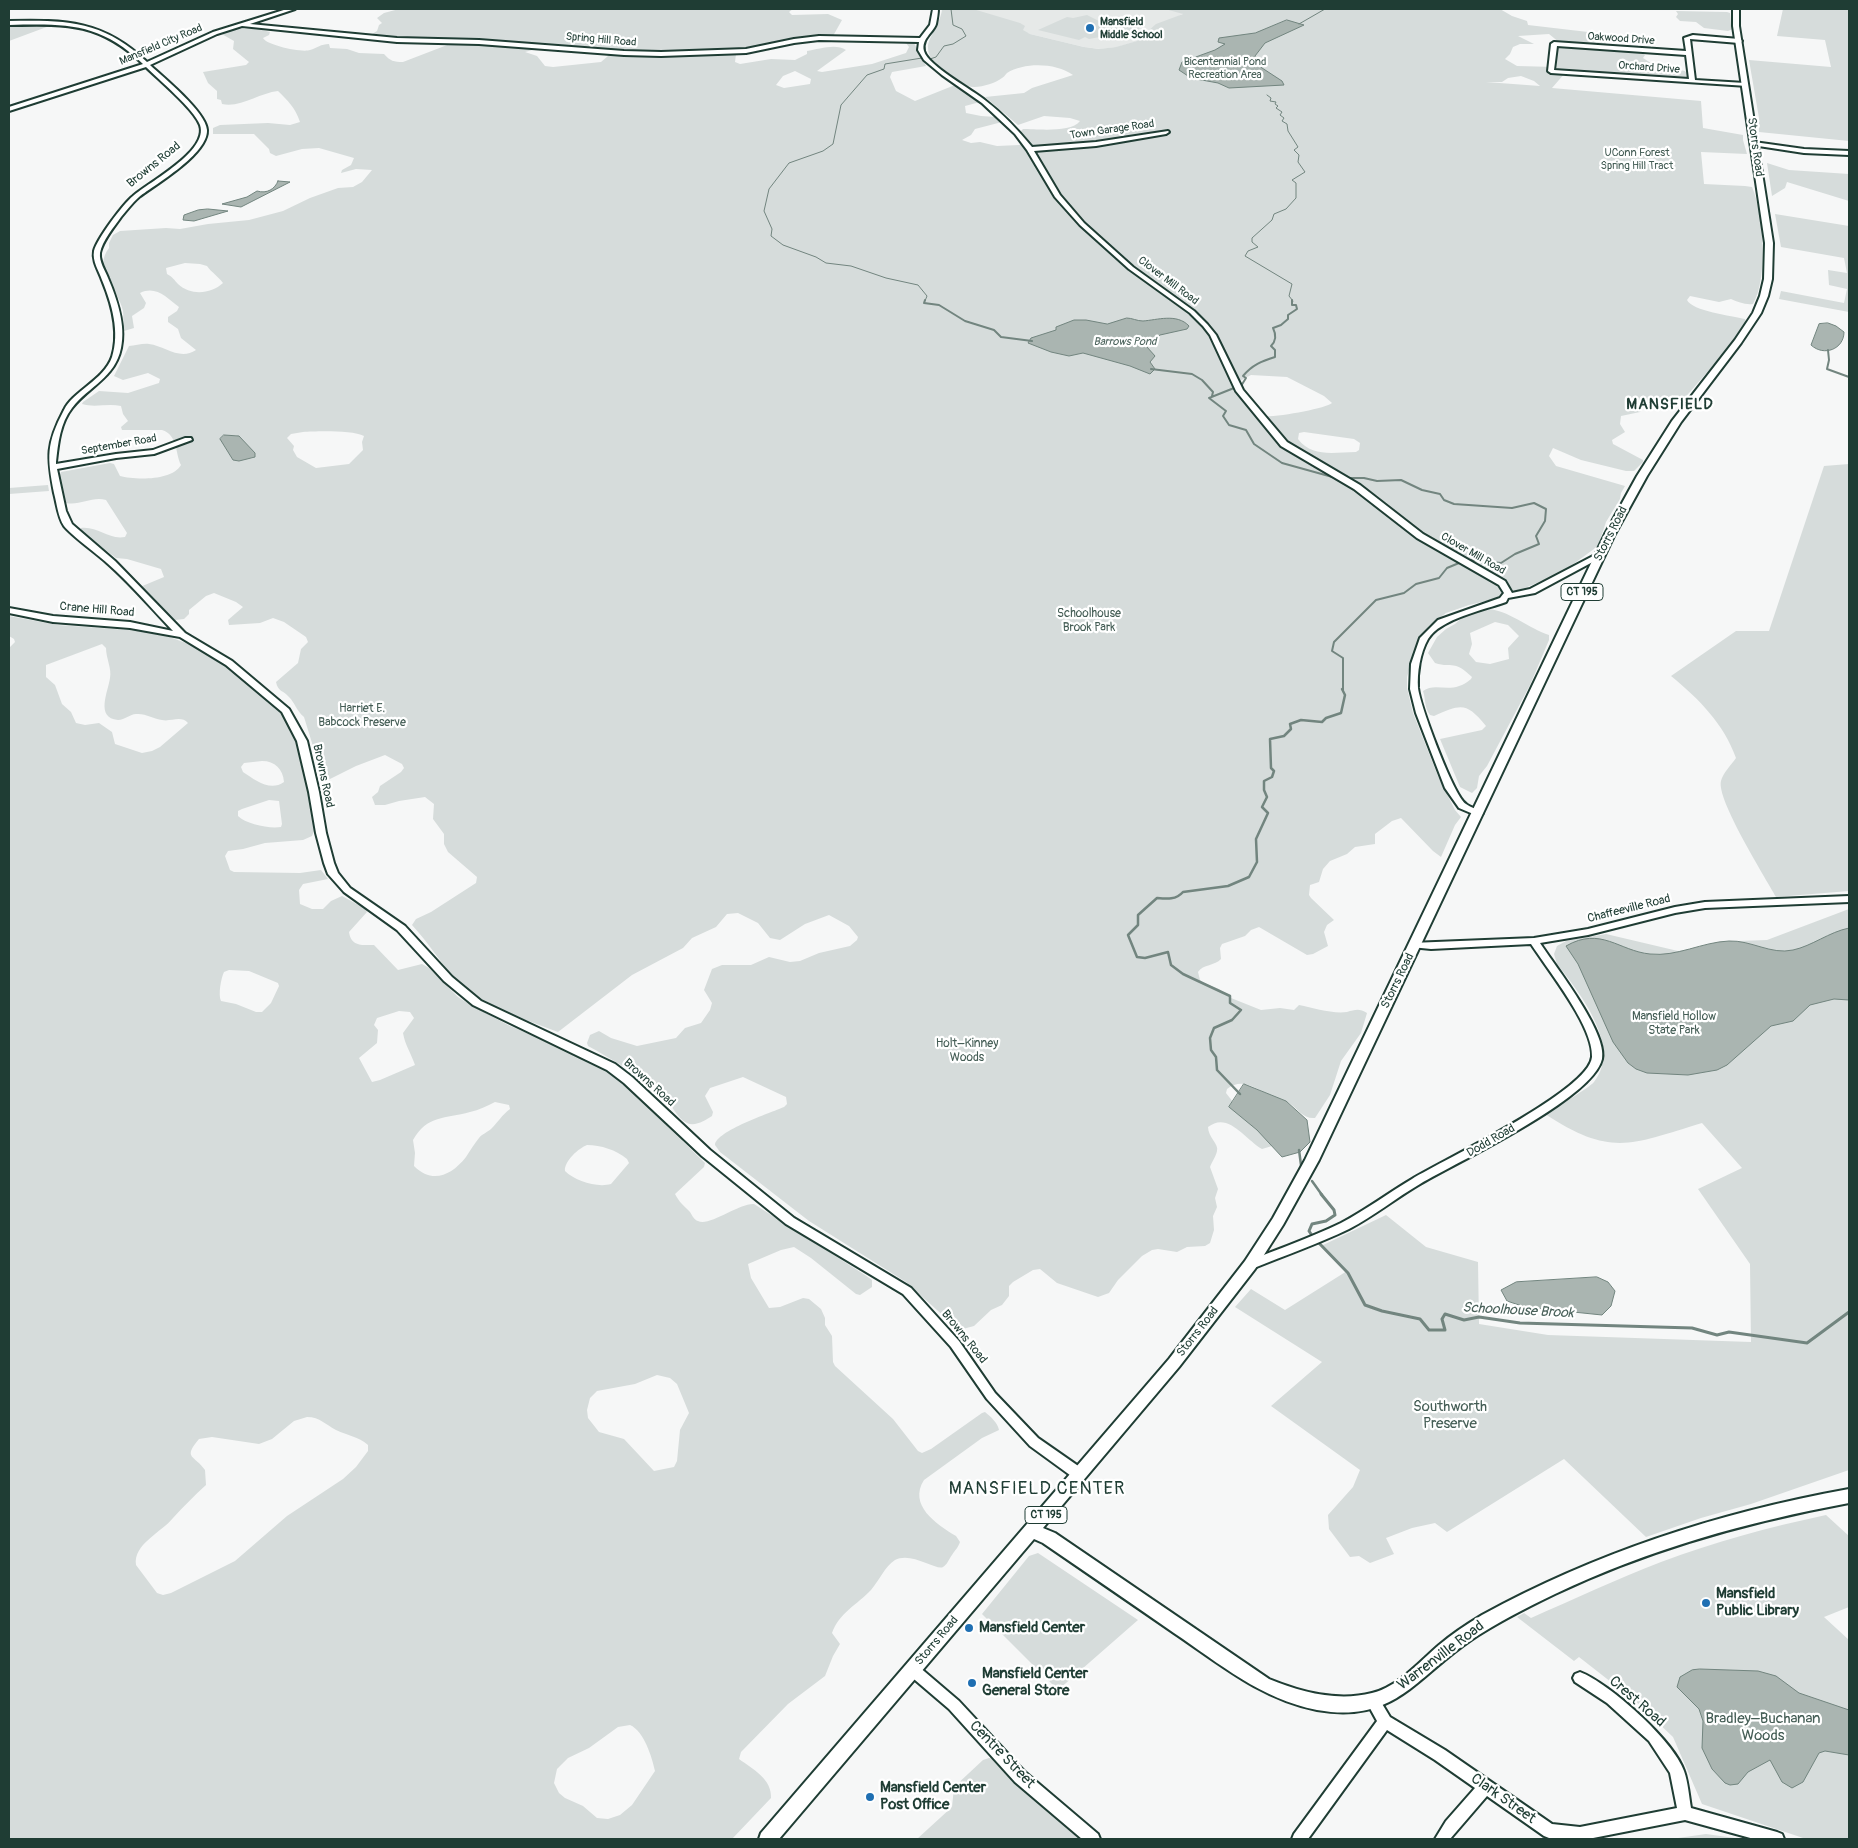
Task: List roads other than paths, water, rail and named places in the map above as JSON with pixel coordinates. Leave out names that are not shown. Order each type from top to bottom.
[{"type":"main road","name":"Storrs Road","points":[[768,1839],[1174,1363],[1250,1265],[1306,1172],[1598,558],[1649,462],[1701,386],[1757,314],[1765,294],[1771,262],[1738,41],[1736,9]]},
{"type":"main road","name":"Warrenville Road","points":[[1032,1530],[1049,1538],[1263,1684],[1294,1697],[1340,1704],[1373,1701],[1393,1692],[1411,1681],[1455,1642],[1484,1623],[1586,1574],[1656,1545],[1732,1520],[1805,1503],[1849,1496]]},
{"type":"street","name":"Mansfield City Road","points":[[9,109],[148,64],[203,38],[292,9]]},
{"type":"street","points":[[922,40],[933,25],[936,9]]},
{"type":"street","name":"Browns Road","points":[[9,23],[70,24],[93,29],[117,41],[148,64],[191,108],[202,124],[204,131],[202,139],[188,156],[134,199],[104,239],[97,252],[98,265],[118,319],[119,331],[116,353],[110,369],[72,402],[65,413],[53,445],[53,467],[62,511],[68,525],[112,563],[182,635],[228,663],[286,711],[302,741],[329,863],[334,874],[347,890],[401,928],[448,979],[477,1003],[611,1067],[628,1080],[706,1153],[790,1221],[907,1291],[955,1344],[991,1396],[1034,1442],[1079,1474]]},
{"type":"street","name":"Spring Hill Road","points":[[244,25],[397,40],[498,43],[661,54],[746,51],[814,39],[922,40]]},
{"type":"street","points":[[1692,81],[1687,53],[1687,38],[1738,41]]},
{"type":"street","name":"Clover Mill Road","points":[[922,40],[921,50],[926,60],[984,102],[1017,133],[1030,149],[1057,196],[1082,224],[1131,268],[1192,312],[1205,325],[1213,335],[1240,391],[1284,444],[1358,487],[1420,536],[1502,583],[1507,590],[1507,596]]},
{"type":"street","name":"Oakwood Drive","points":[[1551,71],[1554,44],[1687,53]]},
{"type":"street","name":"Orchard Drive","points":[[1551,71],[1745,84]]},
{"type":"street","name":"Town Garage Road","points":[[1030,149],[1086,145],[1166,132]]},
{"type":"street","points":[[1754,144],[1804,151],[1849,153]]},
{"type":"street","name":"September Road","points":[[53,467],[116,456],[154,452],[188,440]]},
{"type":"street","points":[[1478,813],[1462,806],[1450,788],[1420,713],[1414,689],[1415,664],[1424,638],[1441,622],[1499,602],[1507,596],[1532,591],[1598,558]]},
{"type":"street","name":"Crane Hill Road","points":[[9,611],[53,619],[130,625],[182,635]]},
{"type":"street","name":"Chaffeeville Road","points":[[1415,945],[1431,946],[1534,940],[1588,932],[1676,910],[1705,905],[1849,898]]},
{"type":"street","name":"Dodd Road","points":[[1250,1265],[1314,1240],[1358,1219],[1417,1180],[1466,1156],[1532,1118],[1592,1071],[1598,1058],[1591,1030],[1534,940]]},
{"type":"street","name":"Centre Street","points":[[912,1670],[954,1705],[1020,1777],[1093,1839]]},
{"type":"street","name":"Crest Road","points":[[1580,1678],[1612,1699],[1654,1737],[1677,1771],[1685,1813]]},
{"type":"street","name":"Clark Street","points":[[1373,1701],[1385,1721],[1550,1831],[1580,1834],[1612,1834],[1685,1813]]},
{"type":"street","points":[[1299,1839],[1385,1721]]},
{"type":"street","points":[[1442,1839],[1451,1826],[1486,1787]]},
{"type":"street","points":[[1685,1813],[1778,1839]]},
{"type":"water","points":[[1287,20],[1304,25],[1265,43],[1255,56],[1259,66],[1282,81],[1284,85],[1229,88],[1218,83],[1191,78],[1179,70],[1182,62],[1215,50],[1225,44],[1218,42],[1219,38],[1255,33]]},
{"type":"water","points":[[278,181],[290,182],[241,207],[222,204],[247,197],[257,191],[264,192],[270,190]]},
{"type":"water","points":[[208,209],[228,211],[194,221],[183,220],[184,215]]},
{"type":"water","name":"Barrows Pond","points":[[1127,318],[1143,321],[1173,318],[1189,326],[1187,329],[1160,335],[1147,347],[1155,356],[1150,362],[1155,369],[1150,374],[1130,366],[1083,353],[1069,356],[1051,352],[1028,343],[1031,338],[1056,330],[1056,327],[1074,320],[1107,324]]},
{"type":"water","points":[[1828,323],[1844,332],[1841,343],[1827,351],[1816,349],[1811,345],[1819,324]]},
{"type":"water","points":[[224,435],[239,436],[255,453],[255,457],[239,461],[233,460],[220,439]]},
{"type":"water","name":"Mansfield Hollow State Park","points":[[1849,928],[1849,1000],[1834,999],[1810,1005],[1793,1021],[1771,1026],[1727,1065],[1717,1070],[1688,1075],[1647,1073],[1636,1069],[1628,1063],[1613,1042],[1578,964],[1566,946],[1578,940],[1590,938],[1610,941],[1639,952],[1660,954],[1719,942],[1737,941],[1777,951],[1785,951],[1800,948]]},
{"type":"water","points":[[1244,1084],[1286,1101],[1307,1120],[1310,1142],[1300,1152],[1282,1157],[1257,1130],[1229,1107]]},
{"type":"water","points":[[1597,1277],[1608,1282],[1615,1291],[1611,1306],[1602,1315],[1525,1307],[1507,1301],[1501,1290],[1516,1282]]},
{"type":"water","points":[[1692,1670],[1758,1671],[1776,1676],[1799,1693],[1849,1710],[1849,1755],[1825,1751],[1819,1753],[1803,1782],[1792,1788],[1782,1782],[1770,1760],[1748,1772],[1738,1784],[1730,1785],[1725,1783],[1712,1769],[1702,1748],[1703,1721],[1699,1709],[1677,1687],[1680,1677]]},
{"type":"waterway","points":[[930,59],[936,57],[944,46],[953,44],[966,36],[962,29],[953,25],[951,9]]},
{"type":"waterway","name":"Schoolhouse Brook","points":[[1299,24],[1325,9]]},
{"type":"waterway","points":[[922,58],[885,64],[884,69],[867,75],[841,105],[833,144],[823,151],[789,163],[769,189],[764,211],[772,229],[771,236],[783,245],[816,257],[826,263],[851,266],[886,278],[918,285],[927,296],[925,301]]},
{"type":"waterway","name":"Schoolhouse Brook","points":[[1267,95],[1271,98],[1270,101],[1276,102],[1275,104],[1278,106],[1276,108],[1282,112],[1280,115],[1284,118],[1282,121],[1287,124],[1288,131],[1298,147],[1294,150],[1299,155],[1298,162],[1305,172],[1292,180],[1296,183],[1296,198],[1286,209],[1274,214],[1272,220],[1252,238],[1252,242],[1258,247],[1248,251],[1245,256],[1292,284],[1289,296],[1293,301]]},
{"type":"waterway","points":[[925,300],[924,303],[939,305],[965,321],[994,330],[1001,337],[1032,341]]},
{"type":"waterway","name":"Schoolhouse Brook","points":[[1241,386],[1246,378],[1243,376],[1250,369],[1275,357],[1275,350],[1271,346],[1275,337],[1273,328],[1281,325],[1288,319],[1288,315],[1297,309],[1296,305],[1292,305],[1292,300]]},
{"type":"waterway","points":[[1828,350],[1829,360],[1827,369],[1849,377]]},
{"type":"waterway","points":[[1151,369],[1192,374],[1202,380],[1213,392],[1212,396]]},
{"type":"waterway","name":"Schoolhouse Brook","points":[[1234,388],[1209,398],[1226,411],[1223,416],[1229,425],[1246,430],[1254,444],[1282,463],[1336,478]]},
{"type":"waterway","name":"Schoolhouse Brook","points":[[1346,478],[1364,478],[1377,481],[1401,480],[1422,490],[1440,494],[1444,500],[1454,504],[1512,508],[1534,503],[1546,509],[1545,521],[1536,536],[1539,544],[1515,554],[1501,563],[1471,560]]},
{"type":"waterway","name":"Schoolhouse Brook","points":[[1343,690],[1343,658],[1332,651],[1334,642],[1376,600],[1404,593],[1416,584],[1439,578],[1447,568],[1459,563]]},
{"type":"waterway","name":"Schoolhouse Brook","points":[[1240,1094],[1217,1070],[1216,1057],[1211,1050],[1210,1038],[1214,1028],[1232,1020],[1241,1010],[1230,1003],[1230,996],[1183,974],[1171,965],[1168,952],[1145,958],[1137,957],[1128,935],[1138,925],[1138,915],[1157,898],[1171,898],[1183,892],[1228,886],[1249,877],[1257,862],[1256,839],[1268,813],[1262,807],[1267,797],[1264,790],[1264,781],[1272,777],[1274,771],[1271,768],[1270,739],[1284,736],[1291,729],[1290,724],[1301,720],[1322,722],[1326,718],[1341,713],[1345,695],[1342,689]]},
{"type":"waterway","name":"Schoolhouse Brook","points":[[1299,1150],[1301,1165]]},
{"type":"waterway","name":"Schoolhouse Brook","points":[[1312,1181],[1322,1195]]},
{"type":"waterway","name":"Schoolhouse Brook","points":[[1313,1237],[1309,1231],[1312,1224],[1326,1221],[1335,1215],[1334,1210],[1321,1194]]},
{"type":"waterway","name":"Schoolhouse Brook","points":[[1317,1241],[1348,1273],[1365,1305],[1382,1311],[1420,1319],[1429,1330],[1445,1330],[1442,1319],[1445,1314],[1464,1320],[1479,1317],[1520,1323],[1692,1328],[1717,1335],[1729,1332],[1807,1343],[1849,1312]]},
{"type":"place","name":"Mansfield Middle School","points":[[1090,28]]},
{"type":"place","name":"Mansfield Public Library","points":[[1706,1603]]},
{"type":"place","name":"Mansfield Center","points":[[969,1628]]},
{"type":"place","name":"Mansfield Center General Store","points":[[972,1683]]},
{"type":"place","name":"Mansfield Center Post Office","points":[[870,1797]]},
{"type":"district","name":"MANSFIELD","points":[[1670,405]]},
{"type":"district","name":"MANSFIELD CENTER","points":[[1037,1489]]},
{"type":"park label","name":"Bicentennial Pond Recreation Area","points":[[1225,68]]},
{"type":"park label","name":"UConn Forest Spring Hill Tract","points":[[1637,159]]},
{"type":"park label","name":"Schoolhouse Brook Park","points":[[1089,621]]},
{"type":"park label","name":"Harriet E. Babcock Preserve","points":[[362,716]]},
{"type":"park label","name":"Holt–Kinney Woods","points":[[967,1051]]},
{"type":"park label","name":"Southworth Preserve","points":[[1450,1416]]},
{"type":"park label","name":"Bradley–Buchanan Woods","points":[[1763,1728]]}]
